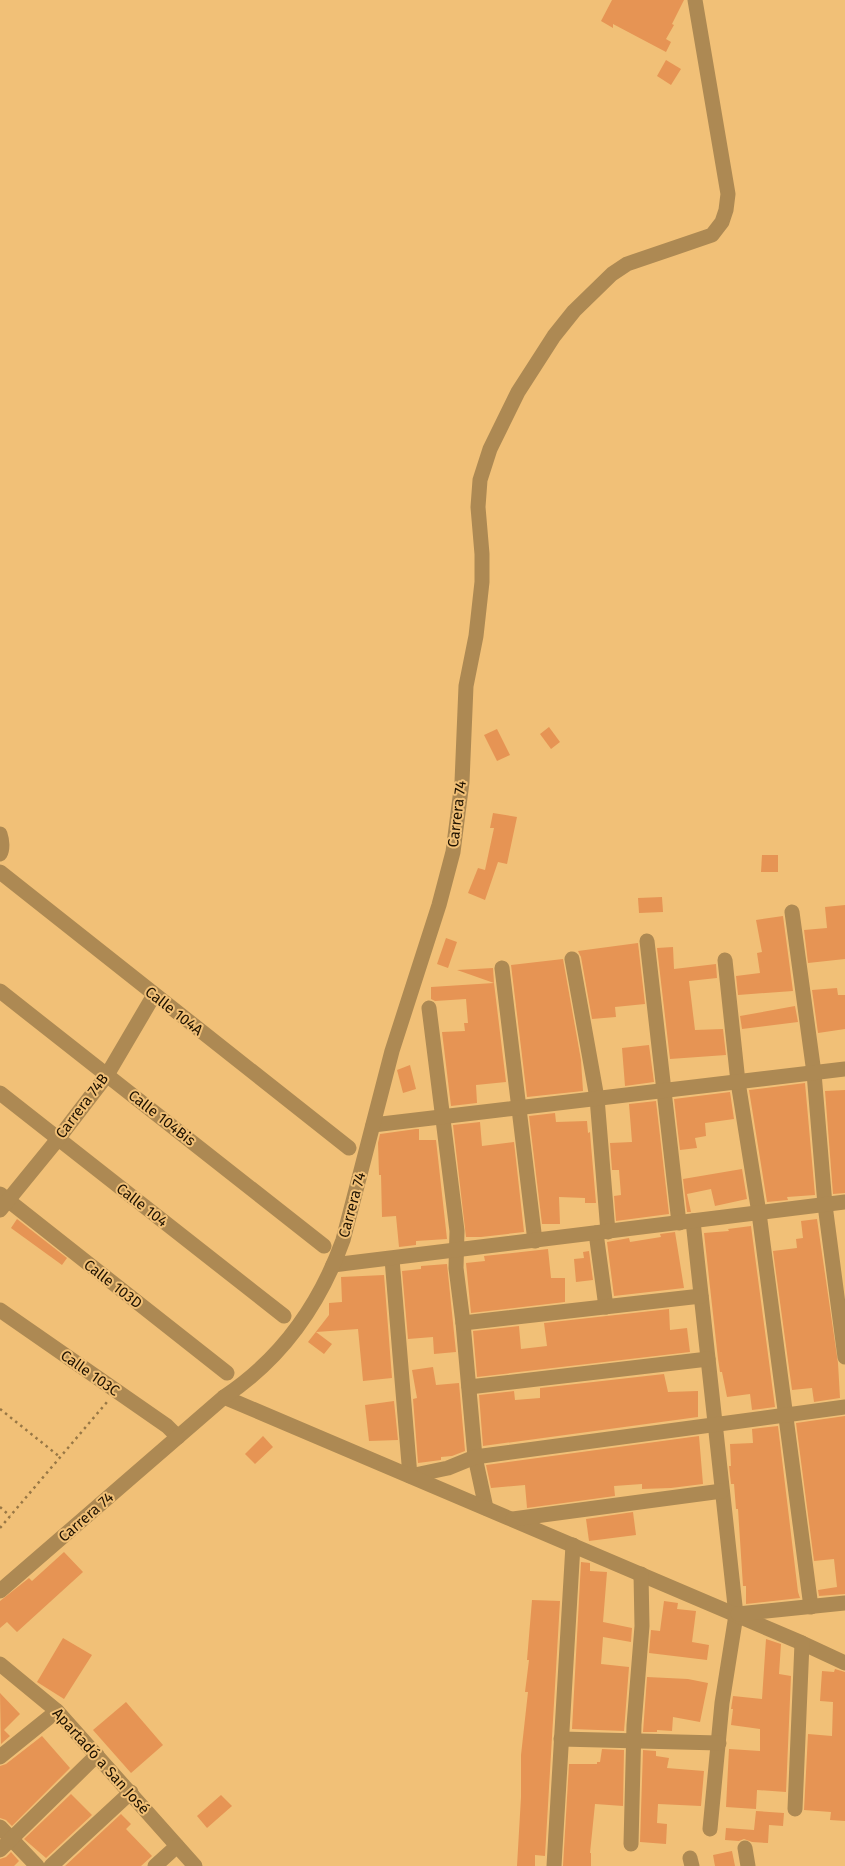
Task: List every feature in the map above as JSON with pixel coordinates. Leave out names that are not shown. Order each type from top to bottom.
[{"type":"street","name":"Carrera 74","points":[[0,1591],[224,1396],[257,1372],[294,1332],[314,1302],[333,1265],[343,1240],[392,1051],[439,905],[453,852],[462,782],[466,686],[476,636],[482,582],[478,507],[480,480],[490,449],[518,392],[554,336],[574,311],[612,274],[627,264],[712,235],[722,222],[726,210],[728,194],[695,0]]},
{"type":"street","points":[[0,834],[1,853]]},
{"type":"street","name":"Calle 104A","points":[[0,872],[349,1148]]},
{"type":"street","points":[[792,912],[814,1072],[825,1205],[845,1357]]},
{"type":"street","points":[[647,941],[664,1090],[686,1222],[701,1296],[736,1615],[722,1703],[710,1829]]},
{"type":"street","points":[[572,959],[597,1098],[606,1307]]},
{"type":"street","points":[[725,960],[738,1082],[759,1213],[810,1606]]},
{"type":"street","points":[[502,968],[535,1241]]},
{"type":"street","name":"Calle 104Bis","points":[[0,991],[324,1246]]},
{"type":"street","name":"Carrera 74B","points":[[3,1202],[58,1139],[107,1075],[154,995]]},
{"type":"street","points":[[430,1008],[457,1231],[456,1268],[475,1457],[486,1508]]},
{"type":"street","points":[[373,1125],[845,1069]]},
{"type":"street","name":"Calle 104","points":[[0,1093],[284,1316]]},
{"type":"street","name":"Calle 103D","points":[[3,1202],[227,1374]]},
{"type":"street","points":[[333,1265],[845,1202]]},
{"type":"street","points":[[392,1259],[410,1476]]},
{"type":"street","points":[[463,1323],[701,1296]]},
{"type":"street","name":"Calle 103C","points":[[0,1310],[166,1426],[178,1438]]},
{"type":"street","points":[[469,1387],[708,1359]]},
{"type":"street","points":[[224,1396],[845,1663]]},
{"type":"street","points":[[410,1476],[448,1468],[475,1457],[845,1407]]},
{"type":"street","points":[[512,1519],[722,1491]]},
{"type":"street","points":[[554,1866],[573,1545]]},
{"type":"street","points":[[631,1844],[633,1740],[642,1626],[641,1574]]},
{"type":"street","points":[[736,1615],[845,1603]]},
{"type":"street","points":[[795,1809],[802,1643]]},
{"type":"street","name":"Apartadó a San José","points":[[0,1664],[57,1711],[195,1866]]},
{"type":"street","points":[[0,1757],[57,1711]]},
{"type":"street","points":[[561,1739],[719,1743]]},
{"type":"street","points":[[0,1850],[97,1755]]},
{"type":"street","points":[[51,1866],[130,1792]]},
{"type":"street","points":[[0,1827],[37,1866]]},
{"type":"street","points":[[155,1866],[177,1846]]},
{"type":"street","points":[[745,1848],[748,1866]]},
{"type":"path","points":[[0,1528],[116,1392]]},
{"type":"path","points":[[0,1409],[60,1457]]},
{"type":"path","points":[[0,1508],[11,1516]]},
{"type":"building","points":[[612,0],[684,0],[666,39],[671,42],[666,52],[613,24],[613,28],[601,21]]},
{"type":"building","points":[[666,60],[681,69],[671,85],[657,76]]},
{"type":"building","points":[[549,727],[560,742],[551,749],[540,734]]},
{"type":"building","points":[[497,729],[510,755],[497,761],[484,735]]},
{"type":"building","points":[[493,813],[517,817],[507,864],[498,862],[485,900],[468,893],[478,868],[485,870],[494,828],[490,828]]},
{"type":"building","points":[[762,855],[778,855],[778,872],[761,872]]},
{"type":"building","points":[[662,897],[663,912],[639,913],[638,898]]},
{"type":"building","points":[[845,905],[845,959],[808,963],[804,930],[827,928],[825,907]]},
{"type":"building","points":[[783,916],[793,991],[738,995],[736,976],[760,973],[757,953],[762,952],[756,920]]},
{"type":"building","points":[[446,938],[457,942],[448,968],[437,964]]},
{"type":"building","points":[[638,943],[645,1004],[615,1007],[616,1017],[592,1019],[581,957],[578,951]]},
{"type":"building","points":[[673,947],[674,969],[716,964],[717,978],[689,981],[695,1030],[723,1029],[726,1055],[670,1059],[657,948]]},
{"type":"building","points":[[563,959],[581,1060],[583,1091],[527,1097],[511,965]]},
{"type":"building","points":[[493,968],[494,983],[457,970]]},
{"type":"building","points":[[494,983],[506,1082],[476,1085],[477,1103],[451,1106],[442,1032],[465,1031],[464,1023],[468,1023],[466,999],[435,1001],[431,999],[431,987]]},
{"type":"building","points":[[837,988],[838,995],[845,995],[845,1029],[818,1033],[812,990]]},
{"type":"building","points":[[795,1006],[798,1022],[742,1029],[740,1016]]},
{"type":"building","points":[[649,1045],[654,1082],[625,1086],[622,1048]]},
{"type":"building","points":[[410,1065],[416,1089],[403,1093],[397,1070]]},
{"type":"building","points":[[805,1083],[815,1195],[787,1197],[788,1200],[767,1202],[749,1090]]},
{"type":"building","points":[[845,1090],[845,1193],[833,1194],[825,1091]]},
{"type":"building","points":[[730,1092],[734,1119],[705,1123],[706,1136],[695,1138],[697,1148],[680,1150],[674,1099]]},
{"type":"building","points":[[656,1101],[669,1214],[616,1221],[614,1196],[621,1195],[619,1170],[612,1170],[610,1143],[632,1142],[629,1104]]},
{"type":"building","points":[[555,1113],[556,1122],[587,1121],[588,1133],[590,1132],[596,1203],[585,1203],[585,1198],[559,1197],[560,1224],[542,1224],[529,1116]]},
{"type":"building","points":[[480,1122],[482,1146],[514,1142],[524,1232],[466,1237],[453,1125]]},
{"type":"building","points":[[419,1129],[419,1140],[436,1140],[447,1239],[416,1241],[416,1245],[399,1247],[396,1216],[382,1217],[378,1143],[380,1134]]},
{"type":"building","points":[[742,1169],[747,1199],[715,1206],[711,1189],[687,1194],[691,1212],[687,1212],[683,1179]]},
{"type":"building","points":[[17,1219],[67,1258],[62,1265],[11,1228]]},
{"type":"building","points":[[817,1219],[838,1363],[840,1398],[814,1402],[812,1388],[792,1390],[773,1251],[797,1248],[796,1239],[803,1238],[801,1221]]},
{"type":"building","points":[[751,1226],[775,1407],[752,1410],[750,1394],[727,1397],[722,1372],[720,1372],[704,1233],[729,1231],[728,1229]]},
{"type":"building","points":[[675,1232],[684,1288],[614,1296],[607,1242],[629,1238],[630,1242],[661,1237],[660,1234]]},
{"type":"building","points":[[548,1249],[551,1278],[565,1278],[565,1302],[471,1313],[466,1263],[485,1261],[484,1256]]},
{"type":"building","points":[[589,1251],[593,1280],[576,1282],[574,1259],[584,1258],[583,1252]]},
{"type":"building","points":[[447,1264],[456,1352],[434,1354],[433,1337],[408,1339],[402,1271],[421,1269],[421,1266]]},
{"type":"building","points":[[384,1275],[392,1378],[363,1381],[358,1329],[316,1332],[332,1344],[324,1354],[308,1342],[329,1315],[329,1303],[342,1302],[341,1277]]},
{"type":"building","points":[[669,1309],[670,1330],[687,1328],[690,1352],[477,1377],[473,1331],[519,1326],[521,1349],[547,1346],[544,1323]]},
{"type":"building","points":[[433,1367],[436,1385],[459,1383],[465,1451],[452,1456],[441,1457],[441,1460],[418,1463],[413,1399],[417,1398],[412,1370]]},
{"type":"building","points":[[664,1374],[668,1392],[698,1391],[698,1417],[483,1446],[479,1395],[514,1391],[515,1400],[540,1398],[540,1388]]},
{"type":"building","points":[[394,1401],[398,1440],[369,1441],[365,1405]]},
{"type":"building","points":[[845,1416],[845,1594],[819,1596],[818,1590],[837,1587],[834,1559],[814,1561],[796,1423]]},
{"type":"building","points":[[778,1426],[800,1598],[746,1604],[746,1586],[743,1586],[738,1509],[736,1509],[734,1484],[731,1484],[729,1466],[731,1466],[730,1444],[753,1443],[752,1429]]},
{"type":"building","points":[[263,1436],[273,1447],[255,1464],[245,1454]]},
{"type":"building","points":[[699,1436],[703,1484],[642,1489],[642,1484],[614,1486],[615,1496],[527,1508],[525,1485],[491,1488],[486,1465]]},
{"type":"building","points":[[633,1512],[636,1535],[589,1541],[586,1519]]},
{"type":"building","points":[[64,1552],[83,1572],[17,1632],[7,1622],[0,1628],[0,1601],[29,1578],[32,1581]]},
{"type":"building","points":[[581,1562],[590,1563],[590,1571],[607,1572],[603,1622],[632,1628],[631,1642],[603,1637],[601,1664],[629,1667],[624,1731],[572,1729]]},
{"type":"building","points":[[532,1600],[560,1601],[545,1856],[535,1855],[535,1866],[517,1866],[521,1797],[521,1755],[528,1692],[525,1692],[529,1660],[527,1660]]},
{"type":"building","points":[[664,1601],[678,1603],[677,1609],[696,1611],[692,1642],[709,1645],[707,1660],[649,1653],[651,1630],[660,1631]]},
{"type":"building","points":[[63,1638],[92,1655],[64,1699],[37,1682]]},
{"type":"building","points":[[766,1639],[781,1644],[779,1674],[791,1676],[786,1792],[757,1790],[756,1809],[726,1807],[729,1749],[760,1751],[760,1729],[731,1725],[733,1709],[731,1709],[733,1696],[762,1699]]},
{"type":"building","points":[[835,1669],[845,1672],[845,1821],[830,1820],[831,1812],[804,1810],[808,1734],[832,1736],[833,1702],[820,1701],[822,1671],[834,1672]]},
{"type":"building","points":[[647,1677],[688,1679],[708,1683],[700,1722],[673,1717],[672,1731],[657,1730],[657,1732],[643,1732]]},
{"type":"building","points":[[0,1693],[20,1714],[4,1730],[10,1736],[1,1744]]},
{"type":"building","points":[[126,1702],[163,1745],[131,1773],[93,1730]]},
{"type":"building","points":[[42,1736],[70,1768],[12,1826],[6,1820],[0,1818],[0,1766],[6,1764]]},
{"type":"building","points":[[602,1749],[624,1750],[623,1806],[595,1804],[590,1853],[591,1866],[563,1866],[569,1764],[597,1764],[597,1762],[600,1762]]},
{"type":"building","points":[[643,1750],[656,1751],[656,1756],[669,1758],[667,1768],[704,1771],[701,1806],[658,1804],[657,1823],[667,1824],[666,1844],[640,1842]]},
{"type":"building","points":[[71,1794],[92,1815],[46,1858],[24,1839]]},
{"type":"building","points":[[221,1795],[232,1806],[207,1828],[197,1816]]},
{"type":"building","points":[[756,1811],[784,1813],[783,1826],[769,1825],[768,1843],[752,1842],[744,1839],[739,1841],[725,1840],[726,1828],[754,1830]]},
{"type":"building","points":[[121,1814],[131,1824],[126,1829],[152,1856],[141,1866],[65,1866]]},
{"type":"building","points":[[732,1851],[735,1866],[715,1866],[713,1855]]},
{"type":"building","points":[[11,1852],[19,1861],[14,1866],[0,1866],[0,1859],[6,1857]]}]
